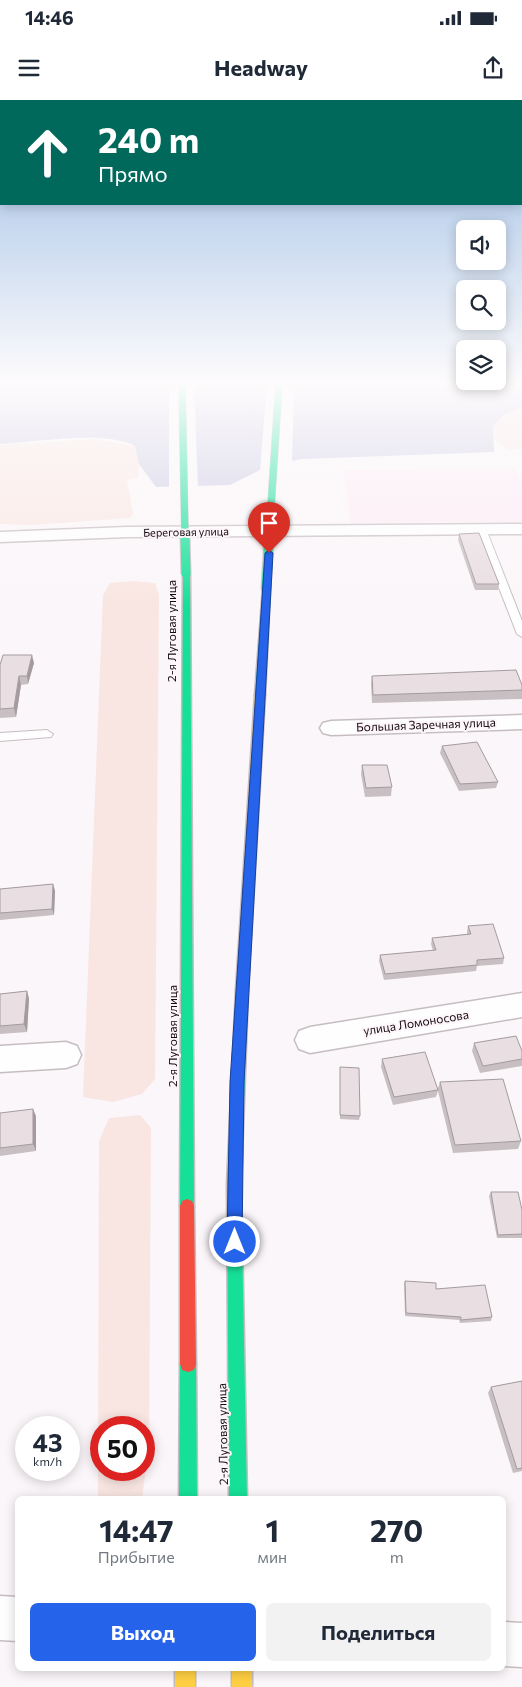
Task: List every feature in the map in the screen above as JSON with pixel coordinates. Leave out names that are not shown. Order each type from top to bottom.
[{"type":"main road","name":"2-я Луговая улица","points":[[184,458],[186,574],[188,1496]]},
{"type":"main road","name":"2-я Луговая улица","points":[[238,1496],[234,1194],[237,1082],[274,458]]},
{"type":"main road","points":[[185,1671],[185,1687]]},
{"type":"main road","points":[[242,1671],[242,1687]]},
{"type":"street","name":"Береговая улица","points":[[0,537],[127,532],[522,528]]},
{"type":"street","name":"Большая Заречная улица","points":[[331,728],[522,722]]},
{"type":"street","name":"улица Ломоносова","points":[[310,1040],[522,1005]]},
{"type":"street","points":[[0,1059],[66,1055]]},
{"type":"street","points":[[0,1618],[15,1619]]},
{"type":"street","points":[[506,1644],[522,1645]]},
{"type":"lane","points":[[481,529],[522,634]]},
{"type":"lane","points":[[0,737],[47,734]]},
{"type":"shaded area","points":[[0,458],[138,458],[138,478],[127,480],[133,514],[130,518],[31,525],[0,524]]},
{"type":"shaded area","points":[[516,469],[522,484],[522,522],[351,523],[343,470]]},
{"type":"shaded area","points":[[133,581],[155,583],[159,595],[155,1079],[142,1094],[113,1102],[83,1097],[103,595],[110,583]]},
{"type":"shaded area","points":[[140,1115],[151,1128],[149,1416],[98,1416],[99,1141],[109,1118]]},
{"type":"shaded area","points":[[98,1481],[144,1481],[142,1496],[98,1496]]},
{"type":"water","points":[[138,458],[327,458],[301,459],[268,466],[230,485],[156,487],[139,464]]},
{"type":"pier","points":[[169,458],[197,458],[198,488],[169,489]]},
{"type":"pier","points":[[261,458],[292,458],[292,463],[260,471]]},
{"type":"building","points":[[479,533],[499,584],[476,584],[459,534]]},
{"type":"building","points":[[3,655],[32,655],[27,676],[19,676],[14,708],[0,709],[0,665]]},
{"type":"building","points":[[516,670],[522,690],[373,695],[372,676]]},
{"type":"building","points":[[477,742],[498,782],[460,784],[442,746]]},
{"type":"building","points":[[362,765],[387,765],[392,787],[366,788]]},
{"type":"building","points":[[53,884],[52,909],[0,913],[0,889]]},
{"type":"building","points":[[493,924],[504,958],[477,960],[477,965],[385,974],[380,955],[436,950],[432,938],[471,934],[468,926]]},
{"type":"building","points":[[27,991],[24,1024],[0,1026],[0,994]]},
{"type":"building","points":[[516,1036],[522,1051],[522,1059],[483,1066],[474,1043]]},
{"type":"building","points":[[425,1052],[438,1090],[394,1097],[382,1059]]},
{"type":"building","points":[[340,1067],[359,1068],[360,1116],[340,1115]]},
{"type":"building","points":[[503,1079],[521,1141],[455,1145],[440,1082]]},
{"type":"building","points":[[33,1109],[33,1144],[0,1148],[0,1113]]},
{"type":"building","points":[[491,1192],[518,1192],[522,1210],[522,1234],[498,1235]]},
{"type":"building","points":[[405,1281],[436,1283],[436,1289],[485,1285],[492,1317],[461,1320],[461,1317],[406,1313]]},
{"type":"building","points":[[522,1381],[522,1468],[517,1469],[491,1387]]},
{"type":"traffic: fast","points":[[184,458],[186,574]]},
{"type":"traffic: fast","points":[[266,590],[274,458]]},
{"type":"traffic: fast","points":[[186,574],[187,1206]]},
{"type":"traffic: fast","points":[[260,695],[266,590]]},
{"type":"traffic: fast","points":[[238,1496],[234,1184],[242,990]]},
{"type":"traffic: fast","points":[[188,1364],[188,1496]]},
{"type":"traffic: slow","points":[[242,990],[260,695]]},
{"type":"traffic: slow","points":[[185,1671],[185,1687]]},
{"type":"traffic: slow","points":[[242,1671],[242,1687]]},
{"type":"traffic: jam","points":[[187,1206],[188,1364]]},
{"type":"route","points":[[235,1242],[234,1184],[237,1082],[269,553]]}]
